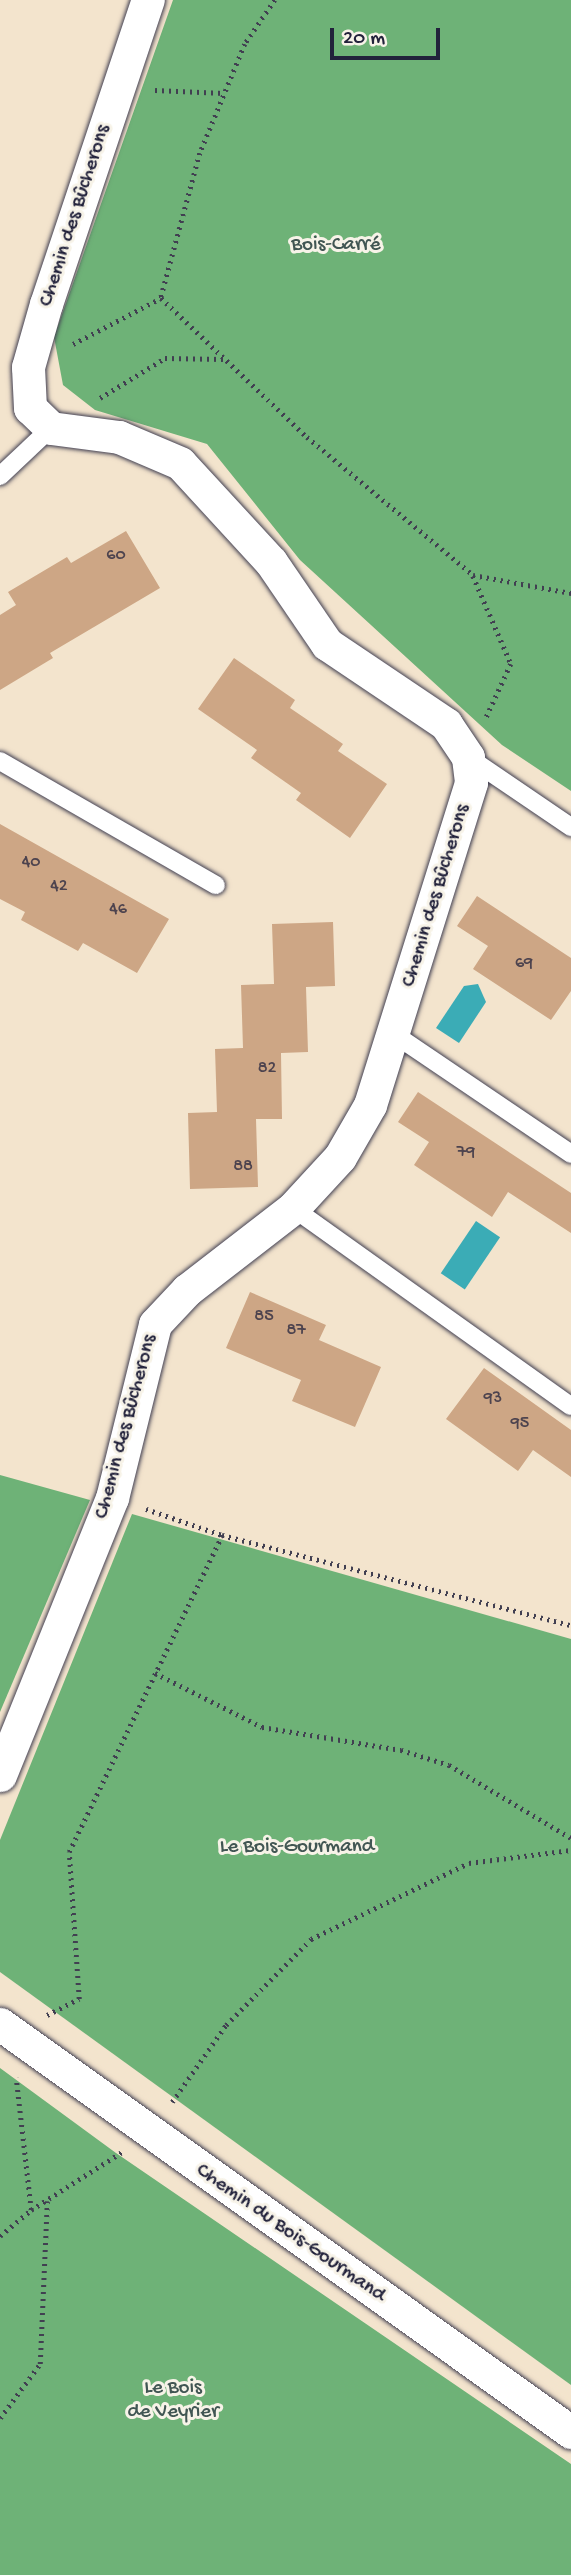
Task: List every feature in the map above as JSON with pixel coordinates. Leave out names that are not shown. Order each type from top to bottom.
[{"type":"street","name":"Chemin des Bûcherons","points":[[51,428],[30,408],[28,367],[148,0]]},
{"type":"street","points":[[51,428],[119,437],[180,463],[271,562],[327,644],[446,724],[468,757]]},
{"type":"street","name":"Chemin des Bûcherons","points":[[0,1774],[113,1497],[155,1324],[187,1290],[293,1208],[340,1157],[370,1105],[466,808],[471,782],[468,757]]},
{"type":"street","name":"Chemin du Bois-Gourmand","points":[[6,2029],[149,2134],[571,2432]]},
{"type":"lane","points":[[0,476],[51,428]]},
{"type":"lane","points":[[468,757],[571,827]]},
{"type":"lane","points":[[0,761],[216,885]]},
{"type":"lane","points":[[394,1034],[571,1154]]},
{"type":"lane","points":[[293,1208],[571,1406]]},
{"type":"path","points":[[28,367],[161,298],[200,153],[245,44],[275,0]]},
{"type":"path","points":[[119,89],[224,93]]},
{"type":"path","points":[[161,298],[307,437],[473,575],[511,664],[468,757]]},
{"type":"path","points":[[97,400],[165,358],[225,359]]},
{"type":"path","points":[[473,575],[571,593]]},
{"type":"path","points":[[113,1497],[222,1535],[571,1625]]},
{"type":"path","points":[[31,2210],[6,2029],[79,1999],[69,1852],[222,1535]]},
{"type":"path","points":[[155,1673],[262,1727],[401,1750],[449,1765],[571,1838]]},
{"type":"path","points":[[0,2236],[31,2210],[149,2134],[226,2025],[311,1939],[469,1863],[571,1850]]},
{"type":"path","points":[[0,2418],[40,2364],[47,2201]]},
{"type":"green space","name":"Bois-Carré","points":[[173,0],[571,0],[571,791],[502,745],[300,560],[207,444],[95,410],[63,385],[54,337]]},
{"type":"green space","points":[[0,1475],[90,1500],[0,1712]]},
{"type":"green space","name":"Le Bois-Gourmand","points":[[132,1514],[571,1639],[571,2385],[0,1972],[0,1840]]},
{"type":"green space","name":"Le Bois de Veyrier","points":[[0,2068],[116,2153],[571,2464],[571,2575],[0,2575]]},
{"type":"water","points":[[478,984],[486,1002],[459,1043],[436,1028],[464,986]]},
{"type":"water","points":[[476,1221],[500,1237],[465,1289],[441,1273]]},
{"type":"building","points":[[126,531],[160,588],[50,653],[53,658],[0,690],[0,615],[16,605],[8,592],[67,557],[71,563]]},
{"type":"building","points":[[234,658],[295,700],[290,708],[343,744],[338,751],[387,784],[350,838],[296,800],[301,793],[251,758],[257,750],[198,709]]},
{"type":"building","points":[[0,824],[169,919],[137,973],[83,943],[78,951],[21,920],[25,912],[0,899]]},
{"type":"building","points":[[477,896],[571,958],[571,991],[551,1020],[473,969],[488,946],[457,926]]},
{"type":"building","points":[[333,922],[335,986],[306,987],[308,1052],[281,1053],[282,1119],[256,1119],[258,1187],[190,1189],[188,1113],[217,1112],[215,1049],[243,1048],[241,985],[274,984],[272,924]]},
{"type":"building","points":[[418,1092],[571,1193],[571,1233],[508,1192],[492,1217],[414,1165],[429,1142],[398,1122]]},
{"type":"building","points":[[250,1292],[326,1325],[319,1340],[381,1367],[355,1427],[292,1401],[301,1380],[226,1348]]},
{"type":"building","points":[[484,1368],[571,1430],[571,1477],[533,1450],[518,1471],[446,1419]]}]
